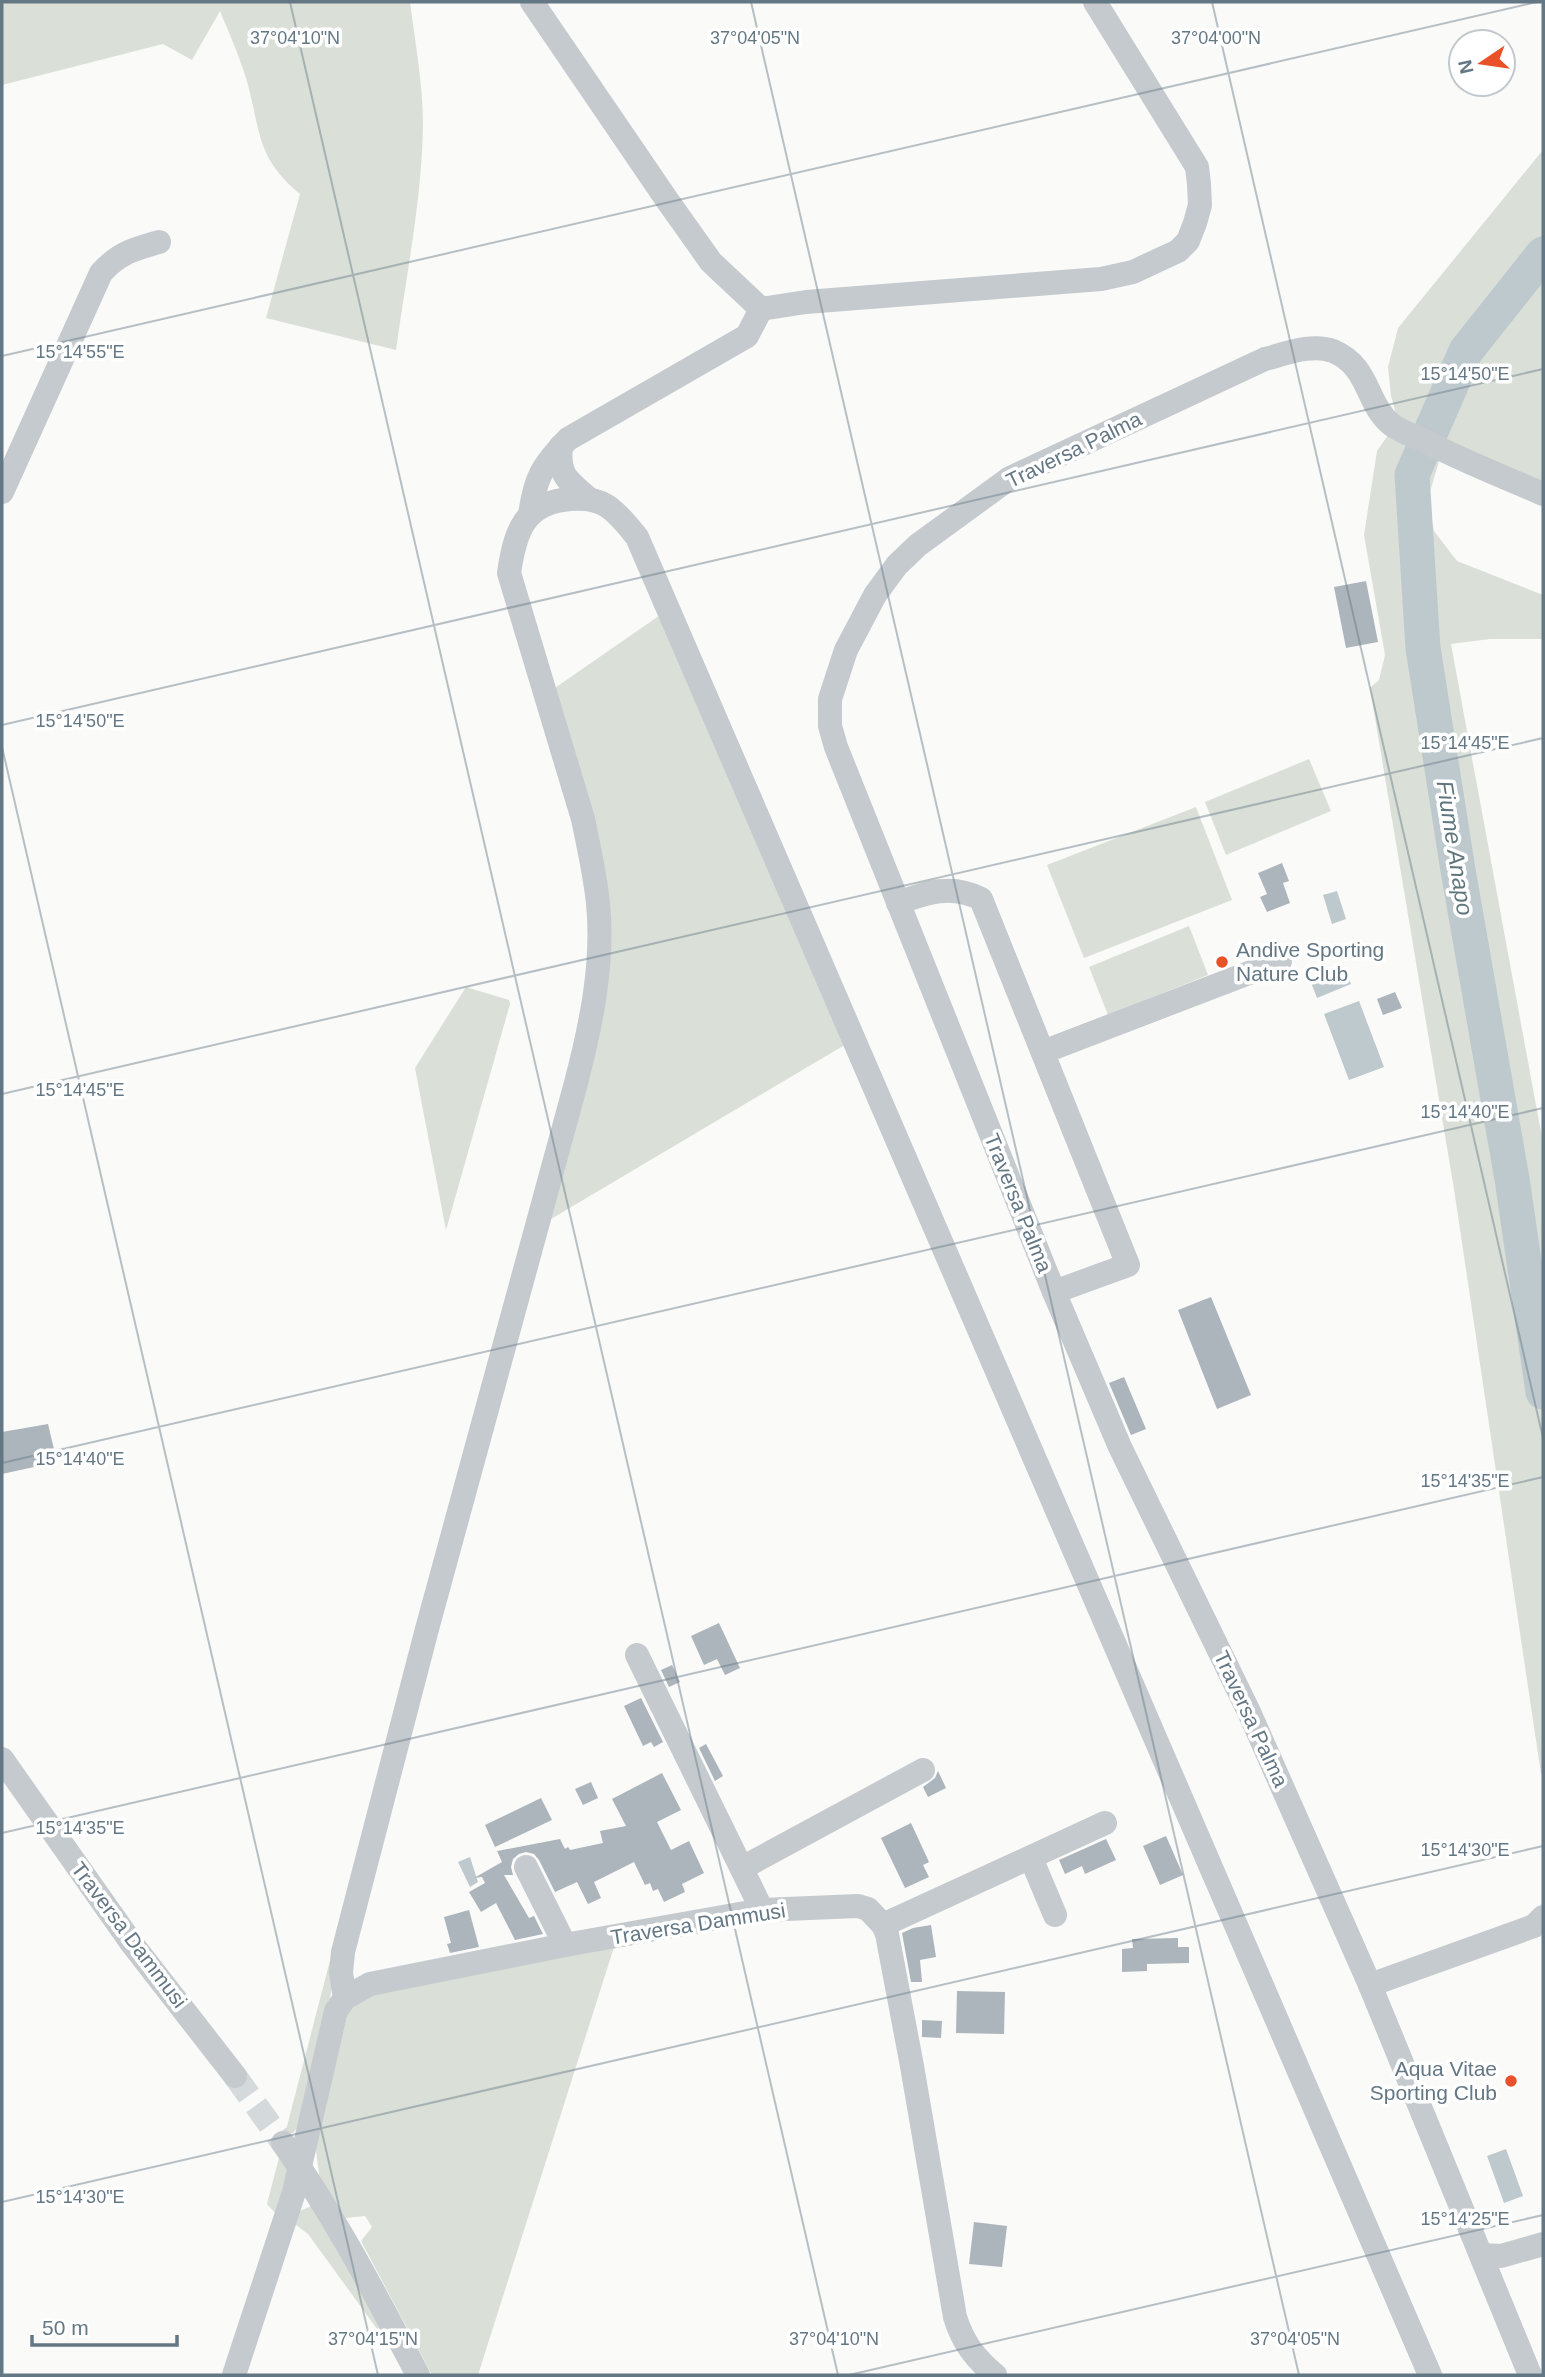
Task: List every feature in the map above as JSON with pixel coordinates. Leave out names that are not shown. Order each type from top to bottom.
[{"type":"street","points":[[532,2],[711,262],[761,309]]},
{"type":"street","points":[[761,309],[806,302],[1101,279],[1133,272],[1178,251],[1188,241],[1198,214],[1197,167],[1095,2]]},
{"type":"street","points":[[2,492],[101,273],[113,260],[129,251],[159,242]]},
{"type":"street","points":[[530,514],[534,487],[545,464],[568,439],[747,336],[761,309]]},
{"type":"street","name":"Traversa Palma","points":[[1530,2375],[1370,1985],[1249,1712],[1120,1447],[1054,1292],[836,747],[830,726],[830,699],[846,650],[875,595],[897,565],[918,545],[1010,478],[1265,359],[1298,351],[1331,350],[1348,360],[1362,375],[1378,410],[1392,425],[1543,494]]},
{"type":"street","points":[[561,446],[559,462],[564,477],[588,498],[606,505],[637,537],[1430,2375]]},
{"type":"street","points":[[234,2375],[294,2192],[335,2011],[345,1998],[341,1973],[343,1952],[430,1616],[576,1083],[594,998],[599,928],[591,856],[583,819],[509,573],[512,554],[522,526],[530,514],[545,503],[588,498]]},
{"type":"street","points":[[898,904],[925,893],[947,890],[968,892],[981,899],[1043,1052],[1128,1265],[1054,1292]]},
{"type":"street","points":[[1043,1052],[1280,961]]},
{"type":"street","points":[[637,1655],[762,1910]]},
{"type":"street","name":"Traversa Dammusi","points":[[2,1759],[133,1945],[235,2076]]},
{"type":"street","points":[[742,1868],[923,1770]]},
{"type":"street","points":[[995,2375],[971,2351],[962,2337],[956,2317],[912,2066],[887,1934],[883,1925],[1105,1823]]},
{"type":"street","points":[[1031,1858],[1055,1914]]},
{"type":"street","points":[[526,1867],[565,1945]]},
{"type":"street","name":"Traversa Dammusi","points":[[345,1998],[370,1984],[565,1945],[762,1910],[858,1906],[868,1909],[883,1925]]},
{"type":"street","points":[[1370,1985],[1534,1926],[1543,1917]]},
{"type":"street","points":[[283,2143],[358,2262],[418,2375]]},
{"type":"street","points":[[1481,2255],[1501,2256],[1543,2244]]},
{"type":"shaded area","points":[[2,2],[410,2],[422,94],[422,153],[417,210],[396,350],[266,318],[300,194],[274,167],[267,154],[243,69],[220,11],[192,60],[163,44],[2,85]]},
{"type":"shaded area","points":[[1543,150],[1543,481],[1445,441],[1427,502],[1434,531],[1457,561],[1543,595],[1543,639],[1490,639],[1451,644],[1543,1143],[1541,1774],[1454,1189],[1370,688],[1379,680],[1385,655],[1364,535],[1377,451],[1388,435],[1396,414],[1388,367],[1398,328]]},
{"type":"shaded area","points":[[663,613],[848,1043],[546,1222],[605,990],[552,690]]},
{"type":"shaded area","points":[[1309,759],[1331,811],[1226,855],[1205,802]]},
{"type":"shaded area","points":[[1196,807],[1232,900],[1084,958],[1047,865]]},
{"type":"shaded area","points":[[1337,891],[1346,919],[1332,924],[1323,895]]},
{"type":"shaded area","points":[[1189,926],[1208,975],[1108,1015],[1089,967]]},
{"type":"shaded area","points":[[1344,966],[1351,984],[1317,998],[1310,980]]},
{"type":"shaded area","points":[[466,987],[509,1000],[510,1004],[446,1230],[415,1068]]},
{"type":"shaded area","points":[[1359,1001],[1384,1067],[1349,1080],[1324,1014]]},
{"type":"shaded area","points":[[470,1857],[478,1882],[470,1887],[458,1862]]},
{"type":"shaded area","points":[[615,1944],[478,2375],[432,2375],[361,2241],[372,2227],[365,2216],[346,2218],[320,2180],[315,2144],[349,2009],[363,1995]]},
{"type":"shaded area","points":[[333,1949],[339,1951],[326,2019],[299,2126],[293,2133],[285,2134]]},
{"type":"shaded area","points":[[1506,2149],[1523,2196],[1504,2203],[1487,2156]]},
{"type":"shaded area","points":[[281,2150],[291,2167],[279,2217],[267,2204]]},
{"type":"shaded area","points":[[316,2204],[382,2328],[380,2333],[308,2234],[296,2225],[295,2213]]},
{"type":"building","points":[[1366,581],[1378,642],[1346,648],[1334,587]]},
{"type":"building","points":[[1282,863],[1289,881],[1283,883],[1290,903],[1267,912],[1260,897],[1267,894],[1258,873]]},
{"type":"building","points":[[1395,992],[1402,1008],[1383,1015],[1377,999]]},
{"type":"building","points":[[1211,1297],[1251,1395],[1217,1409],[1178,1310]]},
{"type":"building","points":[[1124,1377],[1146,1429],[1131,1435],[1109,1383]]},
{"type":"building","points":[[48,1424],[57,1462],[2,1474],[2,1432]]},
{"type":"building","points":[[719,1623],[740,1668],[725,1675],[717,1659],[704,1665],[691,1636]]},
{"type":"building","points":[[672,1665],[680,1682],[669,1687],[661,1670]]},
{"type":"building","points":[[641,1698],[663,1742],[654,1747],[651,1742],[643,1746],[624,1706]]},
{"type":"building","points":[[706,1744],[723,1776],[715,1781],[699,1748]]},
{"type":"building","points":[[938,1771],[946,1788],[928,1797],[923,1787],[935,1778]]},
{"type":"building","points":[[662,1773],[681,1810],[657,1822],[671,1850],[689,1841],[704,1873],[682,1884],[685,1892],[664,1902],[658,1889],[653,1891],[650,1883],[645,1885],[634,1862],[594,1882],[601,1898],[588,1904],[577,1882],[555,1892],[539,1860],[534,1854],[526,1852],[513,1859],[513,1875],[504,1875],[529,1918],[534,1916],[543,1934],[515,1940],[496,1903],[481,1912],[469,1892],[485,1883],[482,1877],[474,1878],[502,1862],[497,1851],[560,1839],[565,1849],[568,1847],[570,1850],[603,1843],[600,1831],[626,1826],[612,1799]]},
{"type":"building","points":[[591,1782],[598,1798],[583,1805],[575,1789]]},
{"type":"building","points":[[541,1798],[552,1820],[495,1847],[485,1825]]},
{"type":"building","points":[[911,1823],[929,1862],[923,1865],[929,1877],[905,1888],[881,1838]]},
{"type":"building","points":[[1166,1836],[1183,1875],[1160,1885],[1143,1846]]},
{"type":"building","points":[[1106,1839],[1116,1860],[1085,1874],[1082,1866],[1065,1874],[1059,1860]]},
{"type":"building","points":[[469,1910],[479,1947],[450,1953],[447,1944],[451,1943],[444,1917]]},
{"type":"building","points":[[931,1925],[936,1957],[920,1960],[922,1982],[911,1982],[902,1933]]},
{"type":"building","points":[[1178,1938],[1178,1947],[1189,1947],[1189,1963],[1147,1964],[1147,1971],[1122,1972],[1122,1949],[1133,1948],[1132,1939]]},
{"type":"building","points":[[957,1991],[1005,1992],[1004,2034],[956,2033]]},
{"type":"building","points":[[922,2020],[942,2021],[941,2038],[922,2037]]},
{"type":"building","points":[[974,2222],[1007,2226],[1002,2267],[969,2264]]},
{"type":"waterway","name":"Fiume Anapo","points":[[1543,254],[1466,351],[1412,475],[1423,648],[1458,870],[1512,1179],[1543,1392]]},
{"type":"tunnel","points":[[235,2076],[283,2143]]},
{"type":"place","name":"Andive Sporting Nature Club","points":[[1222,962]]},
{"type":"place","name":"Aqua Vitae Sporting Club","points":[[1511,2081]]}]
